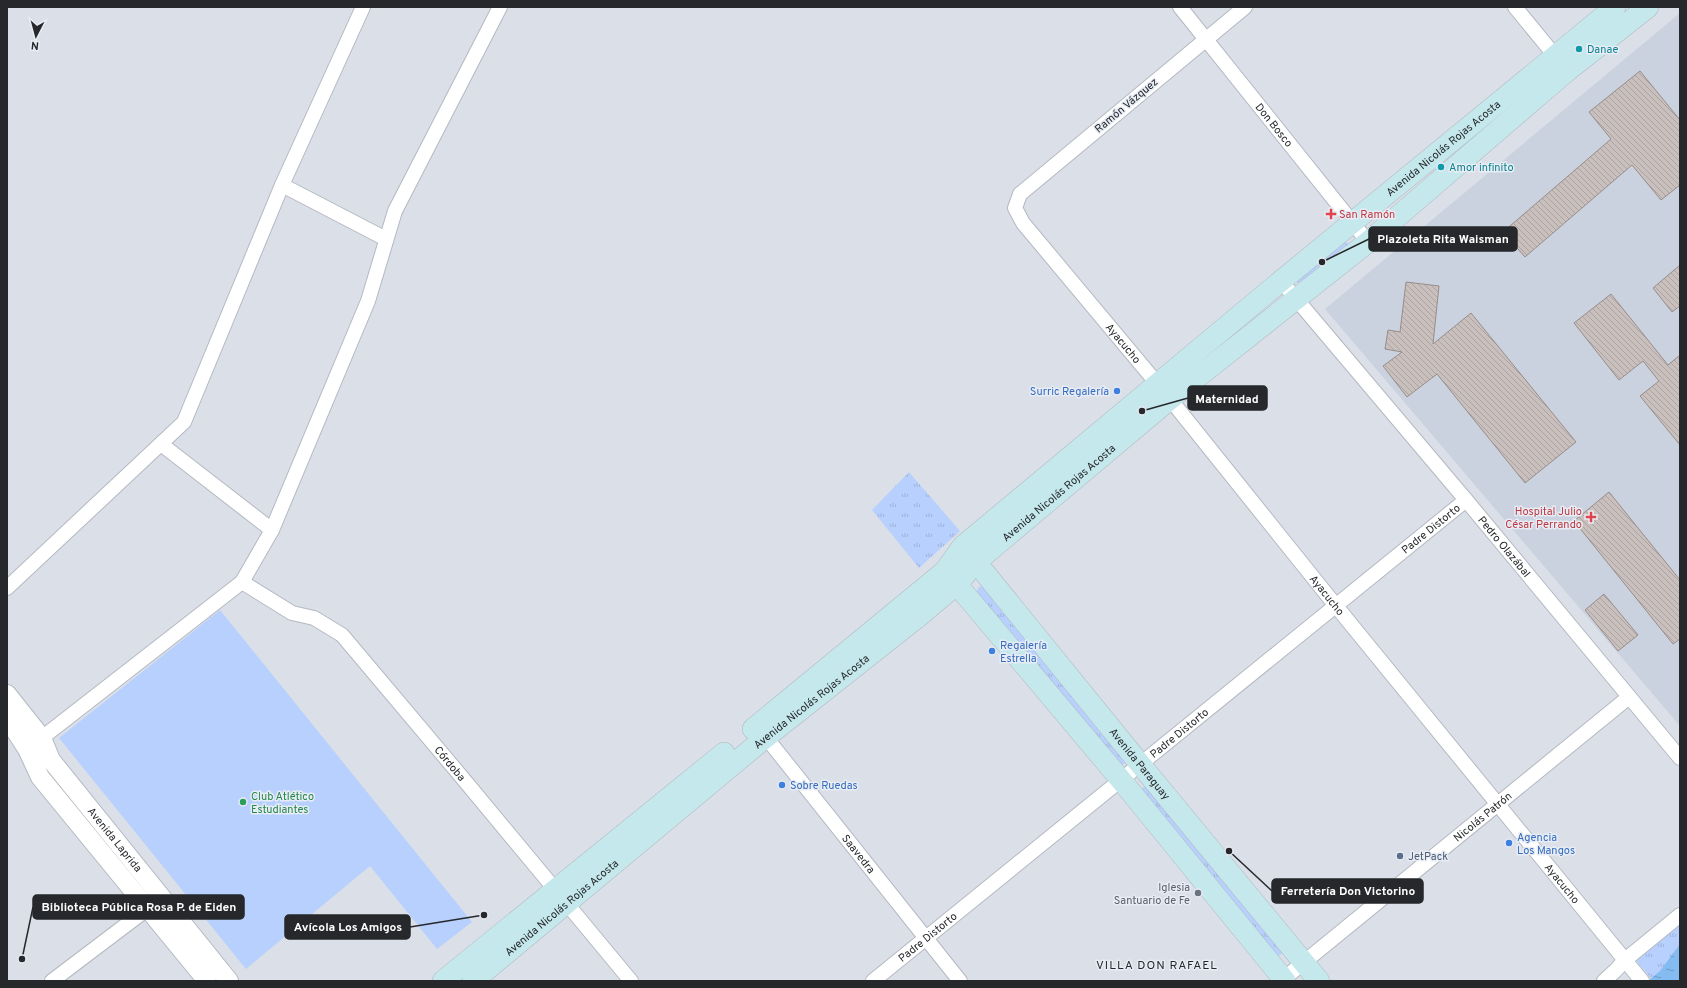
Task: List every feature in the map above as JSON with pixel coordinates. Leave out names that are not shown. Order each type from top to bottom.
[{"type":"main road","name":"Avenida Nicolás Rojas Acosta","points":[[443,981],[560,897],[951,578],[976,562],[1281,281],[1615,7]]},
{"type":"main road","name":"Avenida Nicolás Rojas Acosta","points":[[951,578],[963,546],[1163,391],[1297,300],[1368,242],[1568,71],[1648,7]]},
{"type":"main road","name":"Avenida Paraguay","points":[[963,546],[1319,981]]},
{"type":"main road","points":[[951,578],[1121,780],[1283,980]]},
{"type":"main road","name":"Avenida Nicolás Rojas Acosta","points":[[472,981],[560,897]]},
{"type":"street","points":[[7,588],[184,422],[282,185],[363,7]]},
{"type":"street","points":[[27,749],[242,582],[272,530],[368,301],[395,211],[500,7]]},
{"type":"street","name":"Don Bosco","points":[[1180,7],[1368,242]]},
{"type":"street","name":"Ramón Vázquez","points":[[1016,208],[1020,194],[1245,7]]},
{"type":"street","points":[[1515,7],[1568,71]]},
{"type":"street","points":[[282,185],[386,239]]},
{"type":"street","name":"Ayacucho","points":[[1016,208],[1023,223],[1163,391],[1496,804],[1642,981]]},
{"type":"street","name":"Pedro Olazábal","points":[[1281,281],[1466,500],[1680,758]]},
{"type":"street","points":[[161,444],[272,530]]},
{"type":"street","name":"Padre Distorto","points":[[873,981],[1466,500]]},
{"type":"street","name":"Córdoba","points":[[242,582],[292,613],[314,618],[342,635],[631,981]]},
{"type":"street","name":"Avenida Laprida","points":[[7,694],[42,738],[51,760],[229,981]]},
{"type":"street","name":"Nicolás Patrón","points":[[1283,980],[1496,804],[1629,698]]},
{"type":"street","name":"Avenida Laprida","points":[[7,718],[27,749],[40,777],[207,981]]},
{"type":"street","name":"Saavedra","points":[[762,731],[960,981]]},
{"type":"street","points":[[52,981],[146,908],[162,898]]},
{"type":"street","points":[[1604,981],[1624,960],[1680,915]]},
{"type":"shaded area","name":"Hospital Julio César Perrando","points":[[1680,13],[1680,726],[1325,309]]},
{"type":"green space","points":[[1344,239],[1350,246],[1300,286],[1294,278]]},
{"type":"green space","points":[[909,472],[960,531],[919,568],[872,510]]},
{"type":"green space","points":[[985,585],[1128,761],[1118,768],[977,592],[980,587]]},
{"type":"green space","name":"Club Atlético Estudiantes","points":[[220,610],[472,922],[437,949],[370,866],[246,969],[59,738]]},
{"type":"green space","points":[[1149,782],[1285,951],[1275,959],[1140,790]]},
{"type":"green space","points":[[1680,924],[1680,981],[1653,981],[1634,958]]},
{"type":"water","points":[[1680,944],[1680,981],[1648,981],[1660,971]]},
{"type":"building","points":[[1640,71],[1680,120],[1680,185],[1661,200],[1632,165],[1525,257],[1503,232],[1611,139],[1589,112]]},
{"type":"building","points":[[1680,265],[1680,306],[1672,312],[1653,288]]},
{"type":"building","points":[[1406,282],[1439,286],[1433,344],[1471,313],[1576,442],[1525,483],[1437,374],[1407,397],[1383,366],[1402,352],[1385,349],[1388,330],[1400,332]]},
{"type":"building","points":[[1611,294],[1668,365],[1680,355],[1680,445],[1640,396],[1659,381],[1643,361],[1619,380],[1574,323]]},
{"type":"building","points":[[1609,492],[1680,580],[1680,639],[1673,644],[1574,521]]},
{"type":"building","points":[[1604,594],[1638,635],[1618,651],[1585,610]]},
{"type":"place","name":"Danae","points":[[1579,49]]},
{"type":"place","name":"Amor infinito","points":[[1441,167]]},
{"type":"place","name":"San Ramón","points":[[1331,214]]},
{"type":"place","name":"Plazoleta Rita Waisman","points":[[1322,262]]},
{"type":"place","name":"Surric Regalería","points":[[1117,391]]},
{"type":"place","name":"Maternidad","points":[[1142,411]]},
{"type":"place","name":"Hospital Julio César Perrando","points":[[1591,517]]},
{"type":"place","name":"Regalería Estrella","points":[[992,651]]},
{"type":"place","name":"Sobre Ruedas","points":[[782,785]]},
{"type":"place","name":"Club Atlético Estudiantes","points":[[243,802]]},
{"type":"place","name":"Agencia Los Mangos","points":[[1509,843]]},
{"type":"place","name":"Ferretería Don Victorino","points":[[1229,851]]},
{"type":"place","name":"JetPack","points":[[1400,856]]},
{"type":"place","name":"Iglesia Santuario de Fe","points":[[1198,893]]},
{"type":"place","name":"Avícola Los Amigos","points":[[484,915]]},
{"type":"place","name":"Biblioteca Pública Rosa P. de Eiden","points":[[22,959]]},
{"type":"district","name":"VILLA DON RAFAEL","points":[[1157,965]]}]
